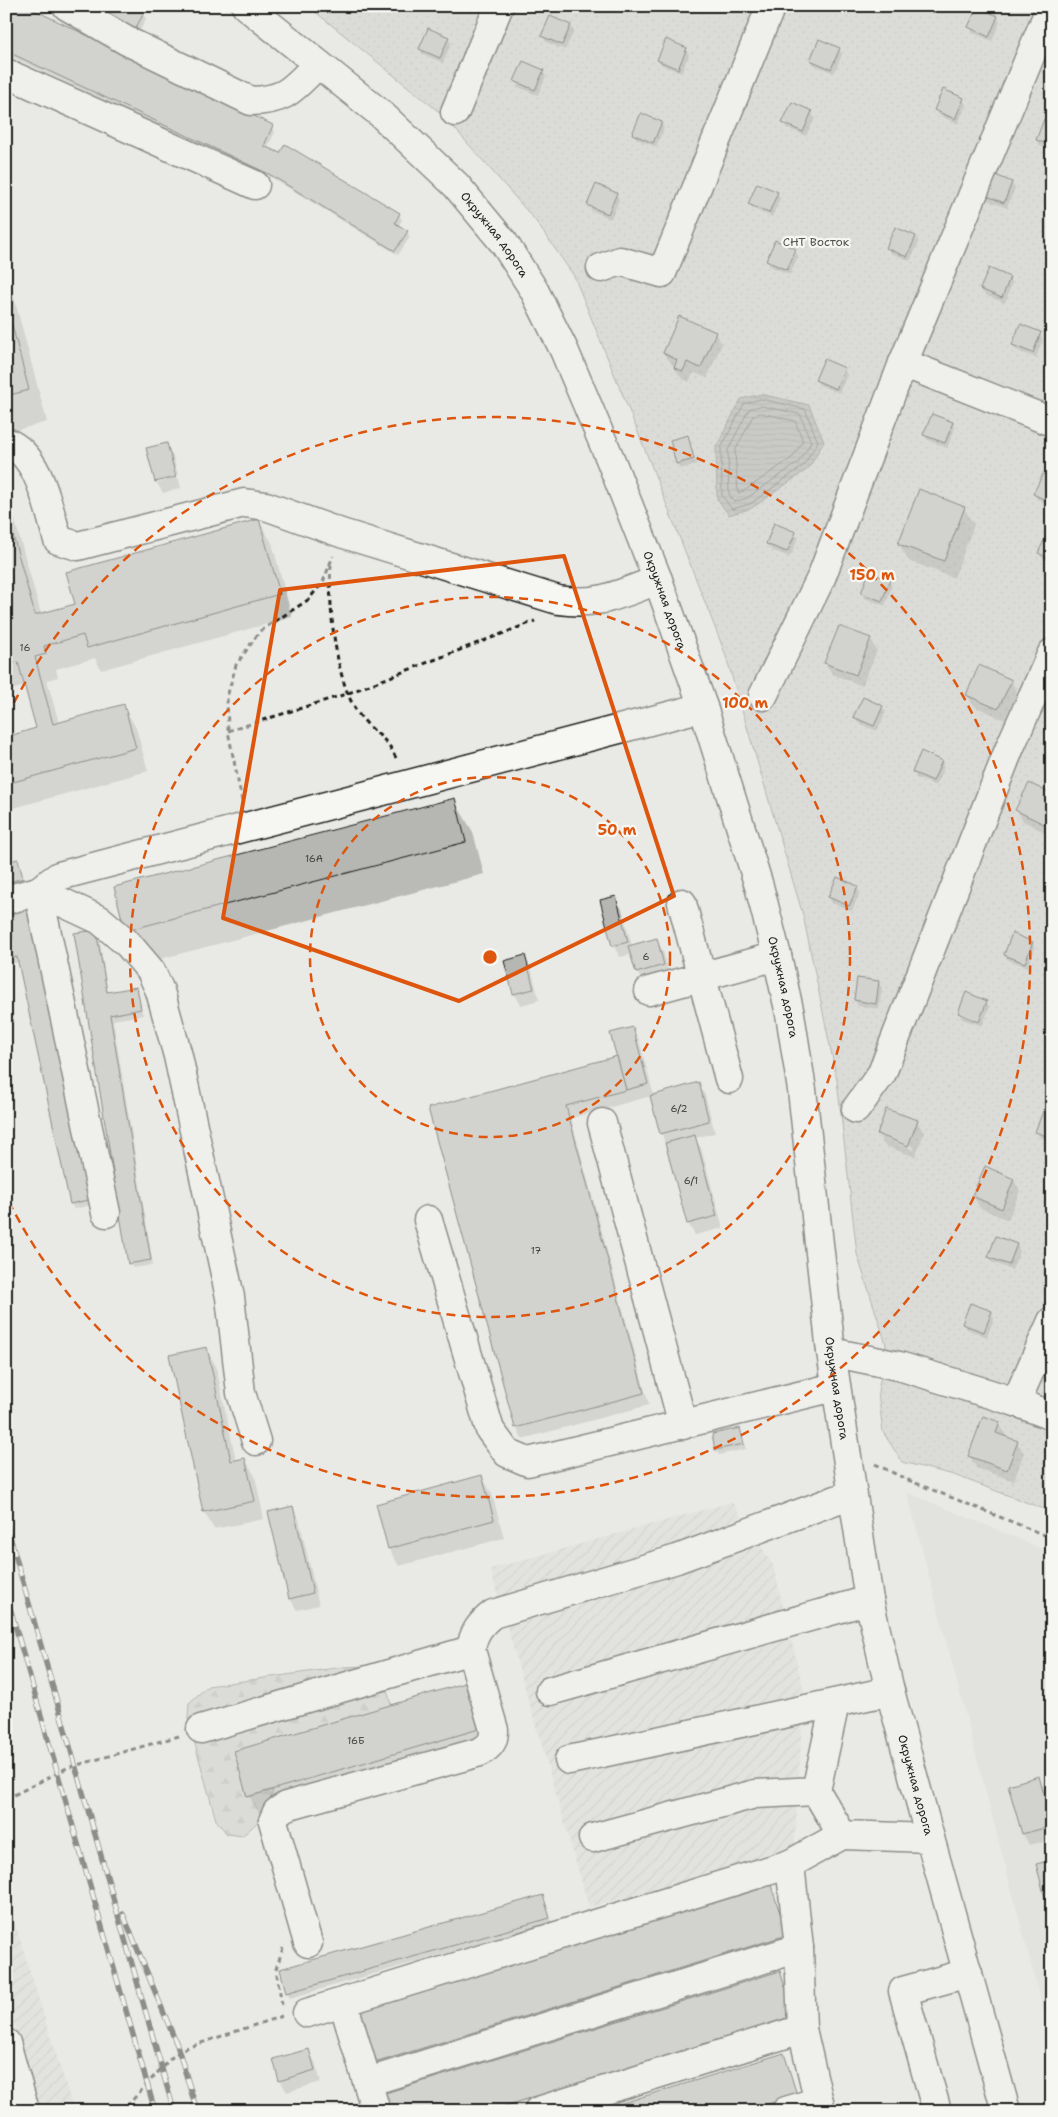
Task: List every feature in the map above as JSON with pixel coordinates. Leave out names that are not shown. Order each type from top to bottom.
[{"type":"main road","points":[[67,6],[127,41],[251,102],[272,101],[290,91],[318,64]]},
{"type":"main road","name":"Окружная дорога","points":[[246,6],[381,114],[456,185],[504,243],[534,290],[564,350],[612,461],[658,580],[703,707],[759,886],[777,956],[790,1014],[802,1090],[835,1387],[869,1600],[890,1690],[1004,2110]]},
{"type":"main road","points":[[455,112],[499,6]]},
{"type":"main road","points":[[601,268],[620,261],[662,273],[771,6]]},
{"type":"main road","points":[[763,696],[821,578],[903,363],[1051,6]]},
{"type":"main road","points":[[6,73],[255,185]]},
{"type":"main road","points":[[903,363],[1052,422]]},
{"type":"main road","points":[[6,442],[18,447],[33,463],[58,540],[78,546],[244,503],[266,506],[341,533],[558,600],[581,603],[601,601],[658,580]]},
{"type":"main road","points":[[856,1110],[882,1073],[1010,747],[1052,653]]},
{"type":"main road","points":[[6,900],[38,891],[59,876],[703,707]]},
{"type":"main road","points":[[38,891],[106,1213]]},
{"type":"main road","points":[[38,891],[100,920],[134,951],[150,971],[160,991],[178,1056],[230,1297],[241,1394],[256,1441]]},
{"type":"main road","points":[[682,903],[729,1079]]},
{"type":"main road","points":[[648,991],[777,956]]},
{"type":"main road","points":[[602,1123],[683,1425]]},
{"type":"main road","points":[[428,1220],[490,1430],[507,1453],[528,1462],[835,1387]]},
{"type":"main road","points":[[1016,1402],[1052,1322]]},
{"type":"main road","points":[[831,1352],[899,1366],[1016,1402],[1052,1416]]},
{"type":"main road","points":[[305,1933],[273,1821],[277,1812],[286,1806],[480,1752],[488,1747],[494,1739],[494,1730],[471,1650],[472,1638],[480,1624],[493,1614],[676,1559],[852,1494]]},
{"type":"main road","points":[[550,1691],[869,1600]]},
{"type":"main road","points":[[201,1729],[471,1650]]},
{"type":"main road","points":[[569,1760],[890,1690]]},
{"type":"main road","points":[[835,1703],[816,1790],[842,1835]]},
{"type":"main road","points":[[593,1838],[755,1794],[816,1790]]},
{"type":"main road","points":[[295,2014],[343,2002],[790,1864],[842,1835],[930,1838]]},
{"type":"main road","points":[[786,2111],[820,2106],[802,2028],[799,1948],[790,1864]]},
{"type":"main road","points":[[368,2082],[799,1948]]},
{"type":"main road","points":[[937,2111],[904,1991],[968,1973]]},
{"type":"main road","points":[[343,2002],[376,2111]]},
{"type":"main road","points":[[538,2111],[802,2028]]},
{"type":"main road","points":[[6,2043],[25,2111]]},
{"type":"path","points":[[238,789],[228,731],[227,697],[236,665],[260,631],[308,600],[323,582],[341,533]]},
{"type":"path","points":[[332,558],[329,584],[331,613],[346,694],[361,717],[392,747]]},
{"type":"path","points":[[228,731],[346,694],[536,621]]},
{"type":"path","points":[[845,1449],[908,1480],[1052,1538]]},
{"type":"path","points":[[6,1799],[67,1768],[201,1729]]},
{"type":"path","points":[[119,2111],[126,2107],[171,2058],[183,2049],[295,2014],[276,1969],[284,1946],[305,1933]]},
{"type":"highlighted area","points":[[564,556],[674,896],[459,1001],[223,918],[280,590]]},
{"type":"shaded area","points":[[907,1492],[1052,1553],[1052,2044]]},
{"type":"shaded area","points":[[732,1502],[773,1565],[804,1691],[794,1855],[589,1907],[490,1569]]},
{"type":"shaded area","points":[[6,1895],[74,2111],[40,2111],[6,1997]]},
{"type":"green space","name":"СНТ Восток","points":[[308,6],[1052,6],[1052,1512],[954,1475],[902,1462],[883,1432],[878,1392],[886,1344],[857,1254],[837,1080],[803,915],[725,653],[574,276],[535,220],[443,115]]},
{"type":"green space","points":[[367,1666],[386,1687],[391,1705],[247,1797],[273,1790],[265,1811],[253,1826],[242,1836],[227,1834],[216,1820],[188,1719],[189,1703],[208,1686],[343,1667]]},
{"type":"water","points":[[761,394],[809,405],[824,442],[808,469],[752,508],[729,515],[717,499],[716,447],[741,399]]},
{"type":"building","points":[[6,6],[26,6],[273,125],[264,146],[280,153],[285,144],[400,213],[395,223],[408,231],[395,251],[269,174],[6,51]]},
{"type":"building","points":[[90,6],[133,6],[144,13],[134,31]]},
{"type":"building","points":[[977,7],[998,16],[989,37],[968,27]]},
{"type":"building","points":[[550,16],[571,25],[562,45],[541,36]]},
{"type":"building","points":[[428,28],[449,37],[440,58],[419,49]]},
{"type":"building","points":[[666,39],[687,48],[678,69],[657,60]]},
{"type":"building","points":[[819,39],[840,48],[831,69],[810,60]]},
{"type":"building","points":[[523,61],[544,70],[535,90],[514,81]]},
{"type":"building","points":[[943,89],[964,98],[955,119],[934,110]]},
{"type":"building","points":[[792,102],[812,111],[803,132],[782,123]]},
{"type":"building","points":[[641,113],[662,122],[653,143],[632,134]]},
{"type":"building","points":[[1044,119],[1052,122],[1052,146],[1036,140]]},
{"type":"building","points":[[991,173],[1012,182],[1004,203],[983,194]]},
{"type":"building","points":[[757,183],[778,192],[769,213],[748,204]]},
{"type":"building","points":[[596,184],[617,193],[608,214],[587,205]]},
{"type":"building","points":[[895,227],[916,236],[907,257],[886,248]]},
{"type":"building","points":[[775,240],[796,249],[787,270],[766,261]]},
{"type":"building","points":[[989,268],[1010,277],[1002,298],[980,289]]},
{"type":"building","points":[[6,302],[29,390],[6,396]]},
{"type":"building","points":[[679,316],[716,332],[701,368],[687,362],[683,371],[674,368],[677,360],[663,353]]},
{"type":"building","points":[[1020,324],[1041,332],[1033,353],[1012,345]]},
{"type":"building","points":[[824,359],[845,368],[836,389],[815,380]]},
{"type":"building","points":[[932,414],[953,422],[945,443],[923,435]]},
{"type":"building","points":[[688,435],[694,459],[676,464],[670,440]]},
{"type":"building","points":[[167,443],[176,477],[155,482],[146,448]]},
{"type":"building","points":[[1043,474],[1052,478],[1052,503],[1033,494]]},
{"type":"building","points":[[919,489],[965,507],[944,561],[898,544]]},
{"type":"building","points":[[6,510],[35,615],[75,604],[66,572],[259,519],[280,594],[87,648],[83,635],[44,646],[46,654],[35,657],[53,724],[124,704],[136,748],[6,784],[6,737],[36,728],[18,662],[6,665]]},
{"type":"building","points":[[774,523],[796,532],[787,552],[766,544]]},
{"type":"building","points":[[1048,532],[1052,534],[1052,560],[1038,553]]},
{"type":"building","points":[[869,572],[890,580],[882,601],[861,593]]},
{"type":"building","points":[[839,626],[871,638],[856,675],[824,663]]},
{"type":"building","points":[[979,665],[1012,680],[998,709],[966,695]]},
{"type":"building","points":[[863,697],[883,706],[874,726],[853,717]]},
{"type":"building","points":[[921,751],[942,761],[933,781],[912,772]]},
{"type":"building","points":[[1029,783],[1052,794],[1052,828],[1015,810]]},
{"type":"building","points":[[455,798],[466,842],[125,931],[114,887]]},
{"type":"building","points":[[18,859],[23,878],[6,883],[6,862]]},
{"type":"building","points":[[837,877],[858,886],[849,906],[828,897]]},
{"type":"building","points":[[616,896],[628,942],[612,946],[600,900]]},
{"type":"building","points":[[31,907],[93,1199],[70,1204],[17,957],[6,959],[6,939],[13,938],[8,911]]},
{"type":"building","points":[[96,930],[107,992],[137,987],[141,1009],[110,1015],[151,1260],[128,1264],[74,933]]},
{"type":"building","points":[[1012,933],[1033,942],[1025,963],[1004,955]]},
{"type":"building","points":[[657,938],[664,965],[636,973],[628,946]]},
{"type":"building","points":[[525,955],[534,989],[513,994],[504,961]]},
{"type":"building","points":[[857,978],[879,981],[876,1004],[854,1000]]},
{"type":"building","points":[[966,992],[987,1001],[979,1022],[958,1013]]},
{"type":"building","points":[[633,1027],[648,1084],[626,1090],[610,1033]]},
{"type":"building","points":[[617,1056],[626,1090],[566,1106],[644,1393],[515,1428],[428,1108]]},
{"type":"building","points":[[699,1082],[709,1121],[660,1134],[650,1096]]},
{"type":"building","points":[[886,1109],[918,1120],[908,1146],[877,1134]]},
{"type":"building","points":[[1043,1111],[1052,1114],[1052,1138],[1035,1132]]},
{"type":"building","points":[[695,1135],[717,1216],[687,1224],[665,1143]]},
{"type":"building","points":[[985,1166],[1014,1179],[1002,1209],[972,1196]]},
{"type":"building","points":[[996,1236],[1017,1244],[1009,1265],[988,1257]]},
{"type":"building","points":[[970,1303],[992,1311],[984,1332],[962,1324]]},
{"type":"building","points":[[207,1347],[231,1461],[245,1458],[255,1501],[203,1512],[169,1355]]},
{"type":"building","points":[[983,1416],[1000,1422],[996,1433],[1018,1441],[1007,1470],[968,1456]]},
{"type":"building","points":[[740,1428],[744,1444],[715,1450],[712,1434]]},
{"type":"building","points":[[482,1475],[494,1520],[388,1549],[376,1504]]},
{"type":"building","points":[[293,1506],[313,1593],[289,1599],[268,1512]]},
{"type":"building","points":[[465,1683],[479,1729],[247,1797],[234,1751]]},
{"type":"building","points":[[1039,1776],[1052,1826],[1022,1834],[1008,1785]]},
{"type":"building","points":[[1052,1860],[1052,1924],[1036,1864]]},
{"type":"building","points":[[771,1885],[787,1935],[368,2065],[352,2014]]},
{"type":"building","points":[[543,1895],[550,1918],[286,1993],[280,1969]]},
{"type":"building","points":[[780,1971],[794,2016],[489,2111],[384,2111],[379,2095]]},
{"type":"building","points":[[309,2049],[315,2070],[279,2081],[273,2059]]},
{"type":"building","points":[[784,2053],[797,2095],[745,2111],[597,2111]]},
{"type":"railway","points":[[6,1523],[174,2111]]},
{"type":"railway","points":[[6,1594],[155,2111]]},
{"type":"railway","points":[[123,1914],[177,2045],[197,2111]]}]
